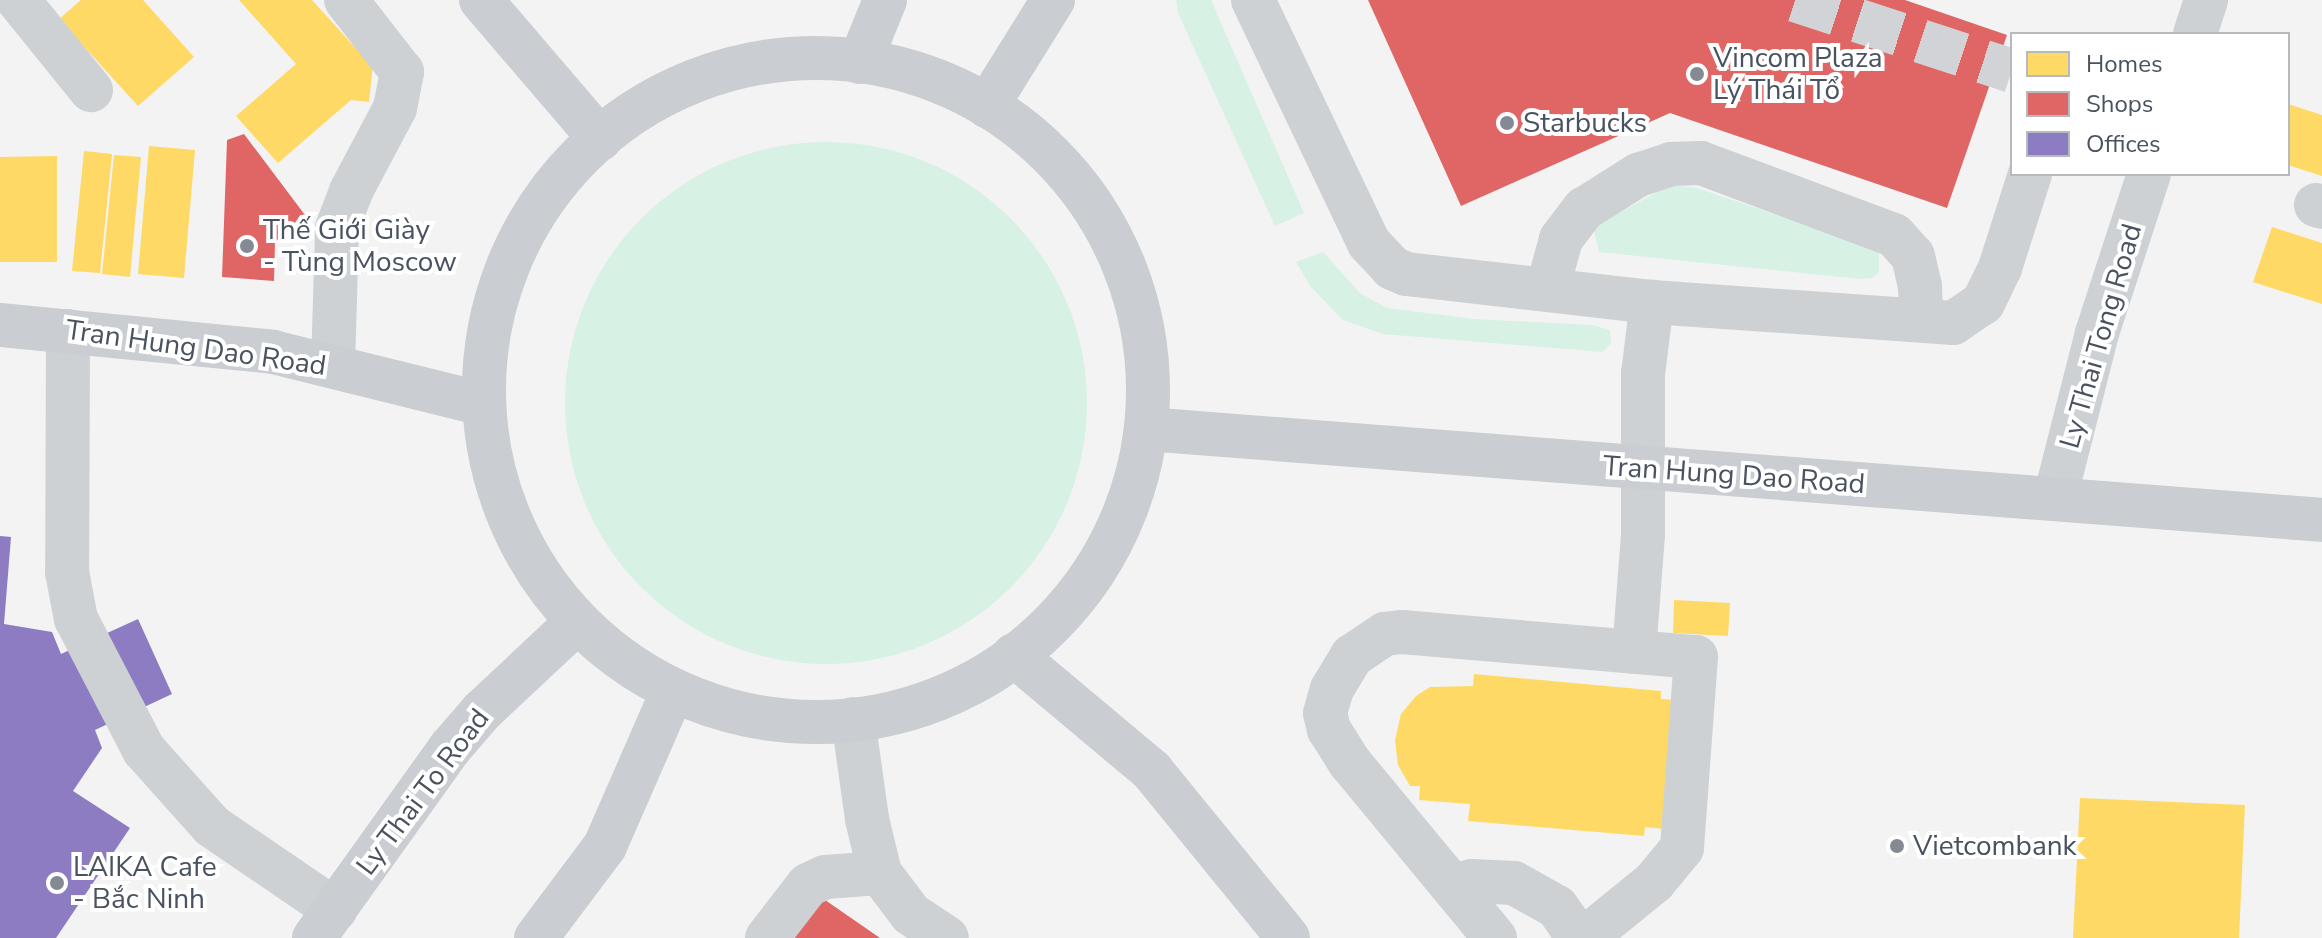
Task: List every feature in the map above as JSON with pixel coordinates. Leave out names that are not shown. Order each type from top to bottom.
[{"type":"main road","points":[[481,0],[600,139]]},
{"type":"main road","points":[[860,62],[885,0]]},
{"type":"main road","points":[[987,106],[1053,0]]},
{"type":"main road","points":[[788,61],[860,62],[926,78],[987,106],[1028,134],[1063,168],[1094,207],[1118,250],[1135,296],[1145,344],[1149,393],[1146,429],[1127,507],[1096,568],[1054,620],[1014,655],[971,682],[923,703],[853,719],[796,721],[758,717],[721,708],[673,690],[622,660],[577,622],[528,558],[505,509],[490,458],[483,404],[489,328],[513,255],[553,189],[600,139],[649,104],[716,75],[788,61]]},
{"type":"main road","name":"Tran Hung Dao Road","points":[[0,325],[273,352],[483,404]]},
{"type":"main road","name":"Tran Hung Dao Road","points":[[1146,429],[2322,520]]},
{"type":"main road","name":"Ly Thai To Road","points":[[325,924],[456,741],[577,622]]},
{"type":"main road","points":[[1014,655],[1152,771],[1288,938]]},
{"type":"main road","points":[[536,938],[605,846],[673,690]]},
{"type":"street","points":[[18,0],[91,90]]},
{"type":"street","points":[[333,366],[337,228],[351,191],[395,108],[402,72],[346,0]]},
{"type":"street","points":[[1253,0],[1365,235],[1392,268],[1426,278],[1548,287],[1652,302],[1953,323],[1971,314],[1983,303],[2000,268],[2029,176]]},
{"type":"street","points":[[2196,32],[2206,0]]},
{"type":"street","points":[[1548,287],[1561,239],[1584,209],[1638,175],[1671,164],[1701,163],[1894,235],[1913,256],[1920,286],[1921,320]]},
{"type":"street","name":"Ly Thai Tong Road","points":[[2055,498],[2097,333],[2148,176]]},
{"type":"street","points":[[1634,652],[1643,534],[1643,374],[1652,302]]},
{"type":"street","points":[[68,331],[67,572],[76,619],[144,750],[212,826],[325,924]]},
{"type":"street","points":[[1452,886],[1472,881],[1514,883],[1557,907],[1582,938],[1654,882],[1682,848],[1696,657],[1402,632],[1385,634],[1352,656],[1332,689],[1325,713],[1329,730],[1350,763],[1495,938]]},
{"type":"street","points":[[853,719],[867,819],[880,873],[911,914],[947,938]]},
{"type":"street","points":[[767,938],[808,885],[825,877],[880,873]]},
{"type":"green space","points":[[1176,0],[1211,0],[1304,213],[1275,226],[1178,13]]},
{"type":"green space","points":[[826,142],[877,147],[926,161],[971,186],[1011,218],[1043,258],[1068,303],[1082,352],[1087,403],[1082,454],[1068,503],[1043,548],[1011,588],[971,620],[926,645],[877,659],[826,664],[775,659],[726,645],[681,620],[641,588],[609,548],[584,503],[570,454],[565,403],[570,352],[584,303],[609,258],[641,218],[681,186],[726,161],[775,147]]},
{"type":"green space","points":[[1670,185],[1697,188],[1875,248],[1879,254],[1879,273],[1872,278],[1860,279],[1599,252],[1593,227]]},
{"type":"green space","points":[[1323,252],[1360,293],[1387,308],[1474,319],[1592,325],[1610,330],[1611,343],[1603,352],[1383,334],[1343,320],[1310,286],[1296,262]]},
{"type":"building: Homes","points":[[81,0],[143,0],[194,57],[138,106],[59,19]]},
{"type":"building: Homes","points":[[239,0],[312,0],[360,53],[374,55],[369,102],[351,100],[278,163],[236,116],[296,64]]},
{"type":"building: Homes","points":[[2290,105],[2322,115],[2322,176],[2290,166]]},
{"type":"building: Homes","points":[[149,146],[195,150],[184,278],[138,274]]},
{"type":"building: Homes","points":[[84,151],[112,154],[100,273],[72,271]]},
{"type":"building: Homes","points":[[114,155],[141,157],[130,277],[102,274]]},
{"type":"building: Homes","points":[[57,156],[57,262],[0,262],[0,157]]},
{"type":"building: Homes","points":[[2272,227],[2322,243],[2322,304],[2253,282]]},
{"type":"building: Homes","points":[[1674,600],[1730,603],[1728,636],[1673,633]]},
{"type":"building: Homes","points":[[1474,674],[1661,691],[1661,699],[1676,700],[1664,829],[1645,827],[1644,836],[1468,821],[1470,804],[1419,800],[1420,786],[1410,786],[1398,765],[1395,740],[1401,714],[1416,696],[1430,687],[1473,686]]},
{"type":"building: Homes","points":[[2080,798],[2245,805],[2239,938],[2073,938]]},
{"type":"building: Shops","name":"Vincom Plaza Lý Thái Tổ","points":[[1368,0],[1905,0],[2007,35],[1947,208],[1670,113],[1461,206]]},
{"type":"building: Shops","points":[[244,134],[305,215],[275,242],[274,281],[222,277],[227,140]]},
{"type":"building: Shops","points":[[815,893],[880,938],[781,938]]},
{"type":"building: Offices","points":[[0,536],[11,537],[4,624],[52,632],[61,654],[138,619],[172,694],[95,730],[102,748],[73,791],[130,828],[56,938],[0,938]]},
{"type":"tunnel","points":[[1795,0],[2010,70]]},
{"type":"place","name":"Vincom Plaza Lý Thái Tổ","points":[[1697,74]]},
{"type":"place","name":"Starbucks","points":[[1507,123]]},
{"type":"place","name":"Thế Giới Giày - Tùng Moscow","points":[[247,246]]},
{"type":"place","name":"Vietcombank","points":[[1897,846]]},
{"type":"place","name":"LAIKA Cafe - Bắc Ninh","points":[[57,883]]}]
